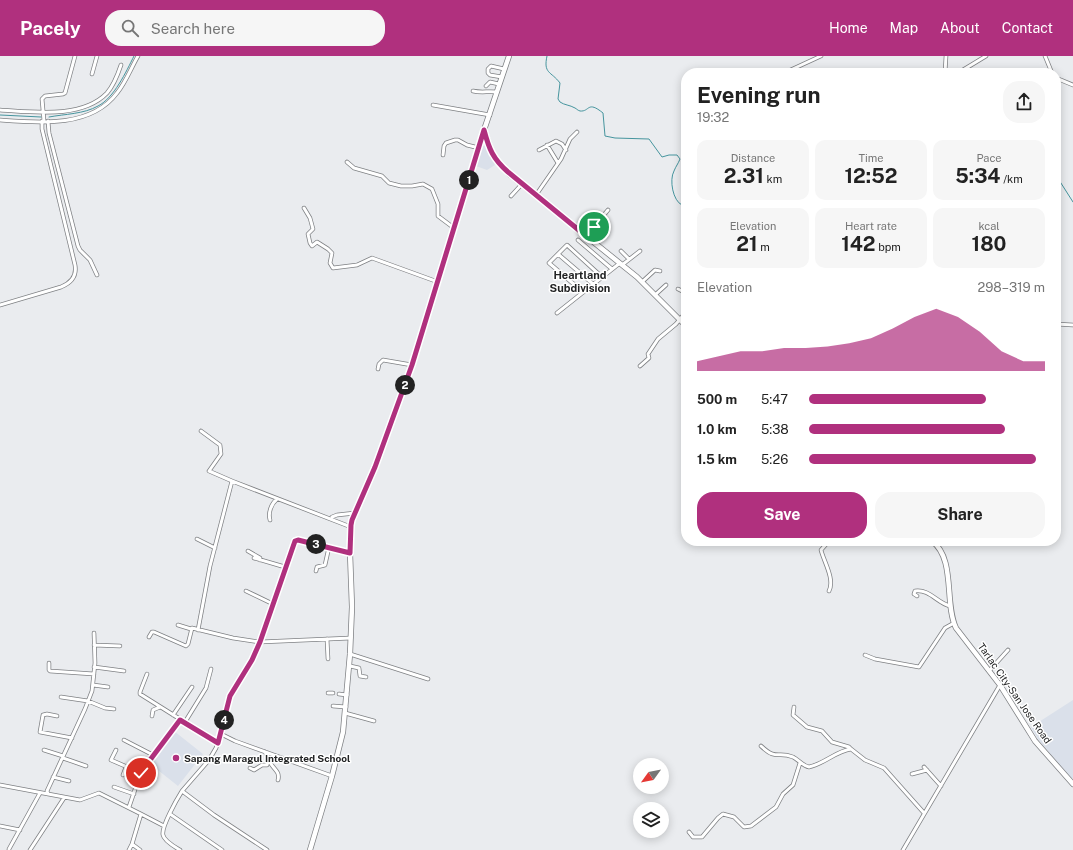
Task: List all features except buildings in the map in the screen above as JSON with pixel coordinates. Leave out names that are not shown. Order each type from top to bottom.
[{"type":"street","points":[[75,56],[65,93],[43,97],[43,112],[78,246],[90,260],[97,274]]},
{"type":"street","points":[[92,74],[97,56]]},
{"type":"street","points":[[0,120],[45,121],[75,119],[92,114],[103,108],[118,92],[138,56]]},
{"type":"street","points":[[310,850],[341,742],[346,707],[350,666],[352,607],[350,553],[351,527],[355,513],[375,467],[412,365],[484,130],[509,56]]},
{"type":"street","points":[[795,68],[821,56]]},
{"type":"street","points":[[945,68],[946,56]]},
{"type":"street","points":[[966,68],[986,56]]},
{"type":"street","points":[[1045,56],[1050,68]]},
{"type":"street","points":[[0,110],[43,112],[76,109],[95,102],[108,92],[122,66]]},
{"type":"street","points":[[502,77],[490,75],[488,69],[491,66],[504,69]]},
{"type":"street","points":[[1061,80],[1073,84]]},
{"type":"street","points":[[486,86],[490,82],[499,84]]},
{"type":"street","points":[[473,91],[483,93],[489,91],[497,92]]},
{"type":"street","points":[[433,105],[490,115]]},
{"type":"street","points":[[0,305],[61,287],[68,283],[76,273],[42,129],[45,121]]},
{"type":"street","points":[[484,130],[493,156],[498,163],[642,282],[680,320],[658,339],[648,354],[649,358],[640,366]]},
{"type":"street","points":[[536,195],[566,150],[570,139],[577,132]]},
{"type":"street","points":[[443,156],[444,146],[446,143],[455,140],[479,148]]},
{"type":"street","points":[[539,150],[556,141],[562,144],[566,150]]},
{"type":"street","points":[[546,145],[558,163]]},
{"type":"street","points":[[347,162],[354,168],[382,176],[389,183],[401,186],[423,184],[432,189],[438,204],[438,216],[454,228]]},
{"type":"street","points":[[511,196],[522,184]]},
{"type":"street","points":[[304,208],[310,218],[313,229],[308,234],[310,243],[312,246],[317,242],[331,252],[332,255],[330,263],[333,268],[357,265],[372,258],[438,282]]},
{"type":"street","points":[[586,236],[608,210]]},
{"type":"street","points":[[594,227],[605,236]]},
{"type":"street","points":[[578,240],[612,269]]},
{"type":"street","points":[[583,292],[549,263],[567,245],[602,277]]},
{"type":"street","points":[[621,251],[629,259]]},
{"type":"street","points":[[557,313],[612,269],[640,251]]},
{"type":"street","points":[[558,254],[593,284]]},
{"type":"street","points":[[642,282],[656,270],[660,272]]},
{"type":"street","points":[[655,295],[666,284]]},
{"type":"street","points":[[1061,324],[1073,325]]},
{"type":"street","points":[[378,369],[379,364],[383,360],[412,365]]},
{"type":"street","points":[[201,431],[220,445],[220,454],[209,471],[351,527]]},
{"type":"street","points":[[198,630],[206,584],[232,481]]},
{"type":"street","points":[[270,520],[269,514],[271,508],[274,501],[277,499]]},
{"type":"street","points":[[332,518],[337,515],[355,513]]},
{"type":"street","points":[[197,539],[215,548]]},
{"type":"street","points":[[180,850],[163,836],[164,826],[171,809],[182,791],[209,760],[218,743],[230,696],[252,660],[260,642],[294,542],[297,540],[350,553]]},
{"type":"street","points":[[825,546],[821,550],[830,575],[829,591]]},
{"type":"street","name":"Tarlac City-San Jose Road","points":[[937,546],[947,566],[950,606],[956,628],[1000,685],[1035,741],[1073,784]]},
{"type":"street","points":[[316,571],[317,566],[325,565],[330,547]]},
{"type":"street","points":[[248,551],[260,558],[260,560]]},
{"type":"street","points":[[254,558],[285,567]]},
{"type":"street","points":[[246,591],[273,604]]},
{"type":"street","points":[[917,596],[914,594],[915,591],[922,591],[950,606]]},
{"type":"street","points":[[865,655],[875,659],[919,667],[945,628],[954,623]]},
{"type":"street","points":[[178,625],[233,638],[260,642],[351,638]]},
{"type":"street","points":[[150,637],[152,632],[154,632],[186,646],[188,644],[191,629]]},
{"type":"street","points":[[48,794],[47,791],[72,738],[88,701],[93,685],[94,633]]},
{"type":"street","points":[[327,639],[328,659]]},
{"type":"street","points":[[94,644],[120,646]]},
{"type":"street","points":[[989,671],[1008,650]]},
{"type":"street","points":[[350,654],[428,679]]},
{"type":"street","points":[[49,664],[50,671],[94,674]]},
{"type":"street","points":[[350,666],[359,668],[360,676],[366,677]]},
{"type":"street","points":[[94,667],[124,671]]},
{"type":"street","points":[[185,722],[206,688],[211,669]]},
{"type":"street","points":[[147,674],[140,694],[218,743]]},
{"type":"street","points":[[93,685],[108,687]]},
{"type":"street","points":[[903,850],[1000,685]]},
{"type":"street","points":[[173,715],[192,687]]},
{"type":"street","points":[[328,693],[333,693]]},
{"type":"street","points":[[339,694],[347,695]]},
{"type":"street","points":[[61,697],[88,701],[105,708],[114,709]]},
{"type":"street","points":[[333,706],[346,707]]},
{"type":"street","points":[[152,716],[153,710],[160,707]]},
{"type":"street","points":[[794,707],[793,715],[807,727],[822,731],[832,742],[849,747],[865,760],[884,768],[924,813]]},
{"type":"street","points":[[345,713],[374,722]]},
{"type":"street","points":[[57,716],[47,714],[43,715],[40,732],[72,738]]},
{"type":"street","points":[[129,807],[141,773],[180,720]]},
{"type":"street","points":[[221,734],[235,741],[332,776]]},
{"type":"street","points":[[124,740],[136,745],[153,756]]},
{"type":"street","points":[[761,746],[769,754],[774,756],[786,755],[795,758],[807,767],[814,766],[845,750],[851,749]]},
{"type":"street","points":[[44,750],[86,766]]},
{"type":"street","points":[[116,750],[111,760],[141,773]]},
{"type":"street","points":[[265,752],[278,773],[278,780]]},
{"type":"street","points":[[250,768],[254,770],[262,765],[266,765],[270,759]]},
{"type":"street","points":[[688,832],[693,837],[702,837],[723,814],[734,817],[744,827],[752,826],[776,807],[783,794],[793,785],[800,763]]},
{"type":"street","points":[[123,775],[126,767]]},
{"type":"street","points":[[924,767],[942,786]]},
{"type":"street","points":[[912,774],[927,770]]},
{"type":"street","points":[[53,777],[69,781]]},
{"type":"street","points":[[0,785],[80,800],[99,794],[129,807],[164,826]]},
{"type":"street","points":[[114,787],[134,794]]},
{"type":"street","points":[[182,791],[214,816],[267,850]]},
{"type":"street","points":[[9,850],[40,793]]},
{"type":"street","points":[[30,850],[64,798]]},
{"type":"street","points":[[129,850],[142,814]]},
{"type":"street","points":[[170,814],[222,850]]},
{"type":"street","points":[[0,826],[20,830]]},
{"type":"street","points":[[132,844],[140,850]]},
{"type":"shaded area","points":[[485,145],[495,165],[487,170],[476,166],[481,147]]},
{"type":"shaded area","points":[[1073,700],[1073,778],[1071,779],[1038,739],[1031,727]]},
{"type":"shaded area","name":"Sapang Maragul Integrated School","points":[[174,731],[203,754],[178,786],[149,763]]},
{"type":"waterway","points":[[49,117],[87,111],[104,102],[119,84],[134,56]]},
{"type":"waterway","points":[[547,56],[547,69],[560,83],[558,99],[560,102],[580,111],[591,107],[598,109],[603,113],[605,136],[615,138],[649,139],[662,157],[677,155],[680,159],[673,175],[672,185],[674,195],[681,204]]},
{"type":"waterway","points":[[0,115],[41,117]]},
{"type":"waterway","points":[[1061,183],[1073,202]]},
{"type":"place","name":"Sapang Maragul Integrated School","points":[[176,758]]},
{"type":"district","name":"Heartland Subdivision","points":[[580,281]]},
{"type":"route","points":[[141,773],[180,720],[218,743],[230,696],[252,660],[260,642],[295,541],[298,540],[350,553],[352,520],[375,467],[412,365],[484,130],[493,156],[508,172],[586,236],[594,227]]}]
